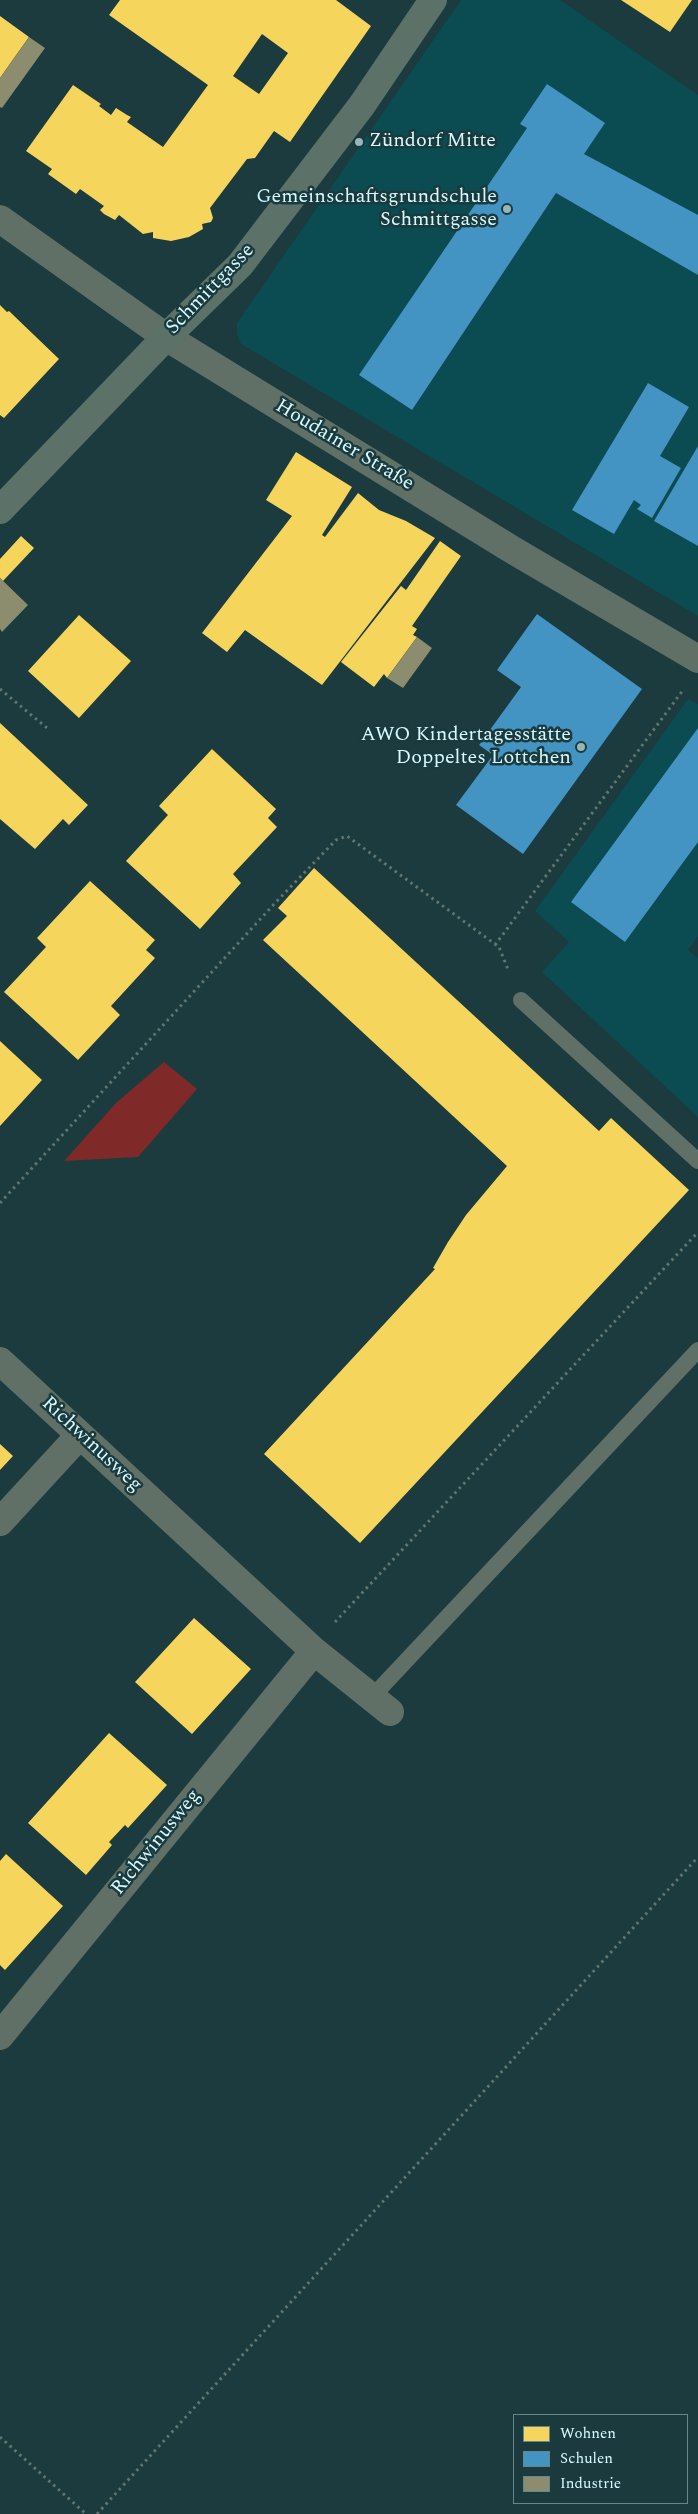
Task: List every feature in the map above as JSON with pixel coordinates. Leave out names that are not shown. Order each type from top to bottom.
[{"type":"main road","name":"Schmittgasse","points":[[0,510],[166,337],[240,265],[362,105],[433,0]]},
{"type":"street","name":"Houdainer Straße","points":[[0,219],[166,337],[511,549],[698,658]]},
{"type":"street","name":"Richwinusweg","points":[[0,1361],[79,1436],[313,1649],[381,1704]]},
{"type":"street","points":[[0,1522],[79,1436]]},
{"type":"street","name":"Richwinusweg","points":[[0,2036],[313,1649]]},
{"type":"lane","points":[[521,1000],[698,1161]]},
{"type":"lane","points":[[381,1704],[698,1350]]},
{"type":"path","points":[[495,945],[686,685]]},
{"type":"path","points":[[0,689],[47,728]]},
{"type":"path","points":[[0,1203],[276,902],[336,840],[347,836],[499,948],[521,1000]]},
{"type":"path","points":[[313,1649],[698,1232]]},
{"type":"path","points":[[97,2514],[698,1857]]},
{"type":"path","points":[[0,2437],[86,2514]]},
{"type":"shaded area","name":"Gemeinschaftsgrundschule Schmittgasse","points":[[461,0],[560,0],[698,95],[698,616],[241,344],[237,334],[237,323]]},
{"type":"shaded area","points":[[688,699],[698,704],[698,936],[688,950],[698,958],[698,1117],[542,972],[569,942],[535,911]]},
{"type":"shaded area","points":[[164,1062],[197,1089],[138,1157],[64,1161],[117,1102]]},
{"type":"building: Wohnen","points":[[120,0],[336,0],[371,26],[290,142],[274,131],[255,158],[247,159],[210,208],[213,218],[211,222],[202,224],[203,229],[189,237],[171,241],[153,238],[153,232],[143,234],[119,215],[115,220],[104,214],[100,210],[104,206],[80,189],[76,194],[48,174],[52,169],[26,151],[73,85],[101,104],[99,106],[111,115],[116,108],[131,117],[127,122],[163,147],[208,85],[109,15]],"holes":[[[262,34],[288,53],[259,94],[233,76]]]},
{"type":"building: Wohnen","points":[[621,0],[692,0],[670,32]]},
{"type":"building: Wohnen","points":[[0,16],[29,37],[0,78]]},
{"type":"building: Wohnen","points":[[0,305],[7,312],[9,311],[59,359],[4,418],[0,415]]},
{"type":"building: Wohnen","points":[[296,452],[352,487],[322,535],[325,537],[358,493],[379,510],[406,521],[435,538],[322,685],[245,630],[227,652],[202,633],[292,516],[266,500]]},
{"type":"building: Wohnen","points":[[21,536],[34,548],[3,581],[0,578],[0,559]]},
{"type":"building: Wohnen","points":[[440,541],[461,556],[412,626],[417,629],[413,635],[417,637],[387,678],[384,674],[374,687],[341,662],[401,586],[406,590]]},
{"type":"building: Wohnen","points":[[79,615],[131,661],[79,718],[28,671]]},
{"type":"building: Wohnen","points":[[0,723],[88,805],[69,825],[63,819],[35,849],[0,819]]},
{"type":"building: Wohnen","points":[[212,749],[276,809],[268,818],[277,827],[233,874],[241,883],[200,929],[126,861],[168,815],[159,806]]},
{"type":"building: Wohnen","points":[[314,868],[599,1131],[611,1118],[689,1190],[360,1543],[264,1454],[435,1269],[433,1268],[466,1215],[507,1166],[263,940],[287,916],[278,908]]},
{"type":"building: Wohnen","points":[[90,881],[155,940],[146,950],[155,958],[111,1006],[120,1015],[78,1060],[4,992],[46,947],[37,938]]},
{"type":"building: Wohnen","points":[[0,1041],[42,1080],[0,1126]]},
{"type":"building: Wohnen","points":[[0,1444],[13,1456],[0,1470]]},
{"type":"building: Wohnen","points":[[194,1618],[251,1669],[192,1734],[135,1682]]},
{"type":"building: Wohnen","points":[[109,1733],[167,1785],[128,1828],[125,1825],[109,1842],[112,1845],[86,1875],[28,1823]]},
{"type":"building: Wohnen","points":[[6,1854],[63,1906],[5,1970],[0,1965],[0,1861]]},
{"type":"building: Schulen","points":[[547,84],[605,123],[584,154],[698,215],[698,275],[556,193],[412,410],[359,375],[527,128],[520,124]]},
{"type":"building: Schulen","points":[[648,383],[689,407],[660,456],[681,468],[652,518],[637,509],[641,505],[634,500],[614,534],[572,510]]},
{"type":"building: Schulen","points":[[698,446],[698,546],[654,521]]},
{"type":"building: Schulen","points":[[537,614],[642,689],[523,854],[456,805],[493,755],[479,745],[521,687],[497,670]]},
{"type":"building: Schulen","points":[[698,728],[698,842],[625,942],[571,902]]},
{"type":"building: Industrie","points":[[29,37],[45,48],[2,108],[0,107],[0,78]]},
{"type":"building: Industrie","points":[[0,578],[28,605],[2,632],[0,629]]},
{"type":"building: Industrie","points":[[417,637],[432,648],[403,688],[387,678]]},
{"type":"place","name":"Zündorf Mitte","points":[[359,142]]},
{"type":"place","name":"Gemeinschaftsgrundschule Schmittgasse","points":[[507,209]]},
{"type":"place","name":"AWO Kindertagesstätte Doppeltes Lottchen","points":[[581,747]]}]
